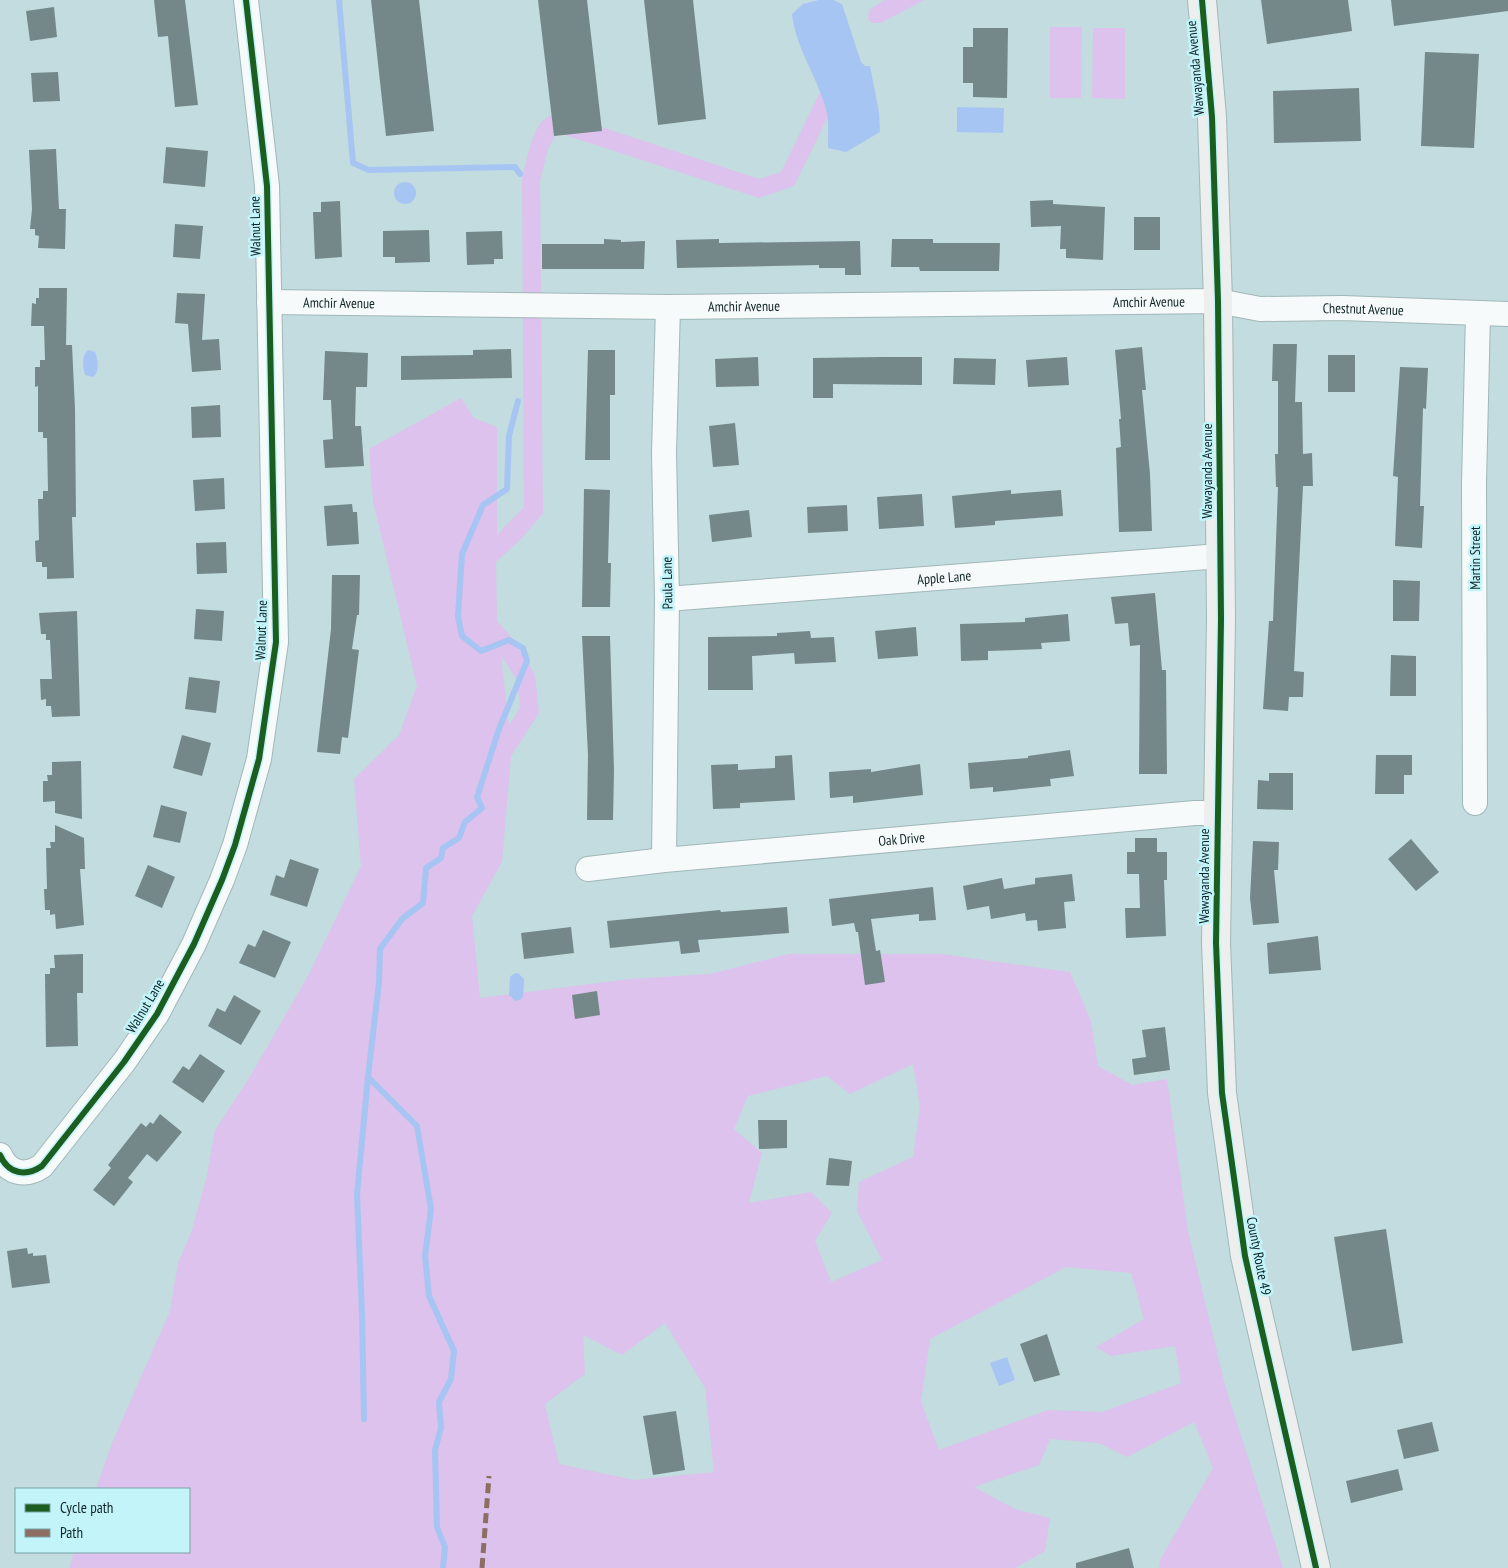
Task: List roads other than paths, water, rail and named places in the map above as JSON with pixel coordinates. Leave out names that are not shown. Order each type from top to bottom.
[{"type":"street","name":"Walnut Lane","points":[[5,1162],[26,1173],[42,1166],[124,1062],[157,1014],[194,944],[235,845],[259,759],[276,642],[266,186],[246,0]]},
{"type":"street","name":"Wawayanda Avenue","points":[[1202,0],[1212,117],[1218,301],[1220,556],[1216,943]]},
{"type":"street","name":"Amchir Avenue","points":[[269,302],[668,307],[1218,301]]},
{"type":"street","name":"Chestnut Avenue","points":[[1218,301],[1260,309],[1342,308],[1508,314]]},
{"type":"street","name":"Paula Lane","points":[[664,860],[667,599],[664,453],[668,307]]},
{"type":"street","name":"Martin Street","points":[[1475,803],[1474,484],[1478,314]]},
{"type":"street","name":"Apple Lane","points":[[667,599],[1220,556]]},
{"type":"street","name":"Oak Drive","points":[[588,868],[1195,813],[1217,813]]},
{"type":"street","name":"County Route 49","points":[[1216,943],[1222,1092],[1232,1178],[1245,1256],[1287,1450],[1316,1568]]},
{"type":"water","points":[[819,0],[833,0],[842,4],[861,62],[865,66],[870,66],[879,112],[880,132],[846,152],[828,148],[826,109],[794,27],[792,14],[803,4]]},
{"type":"water","points":[[957,107],[1004,108],[1003,133],[957,132]]},
{"type":"water","points":[[405,182],[413,185],[416,193],[413,201],[405,204],[397,201],[394,193],[397,185]]},
{"type":"water","points":[[88,350],[95,352],[97,358],[98,369],[93,377],[85,375],[83,358]]},
{"type":"water","points":[[518,973],[524,979],[523,997],[515,1001],[509,995],[510,977]]},
{"type":"water","points":[[1007,1357],[1015,1380],[999,1386],[990,1363]]},
{"type":"waterway","points":[[339,0],[353,163],[369,170],[515,167],[520,174]]},
{"type":"waterway","points":[[443,1568],[445,1547],[437,1527],[435,1450],[441,1428],[439,1402],[451,1379],[454,1351],[429,1296],[425,1256],[431,1209],[417,1126],[368,1077],[379,982],[380,949],[402,919],[423,903],[426,868],[441,858],[443,848],[459,838],[465,822],[482,808],[477,797],[499,729],[527,661],[523,648],[509,640],[481,651],[462,636],[458,616],[462,554],[483,505],[507,489],[509,436],[518,401]]},
{"type":"waterway","points":[[364,1419],[357,1194],[368,1077]]}]
